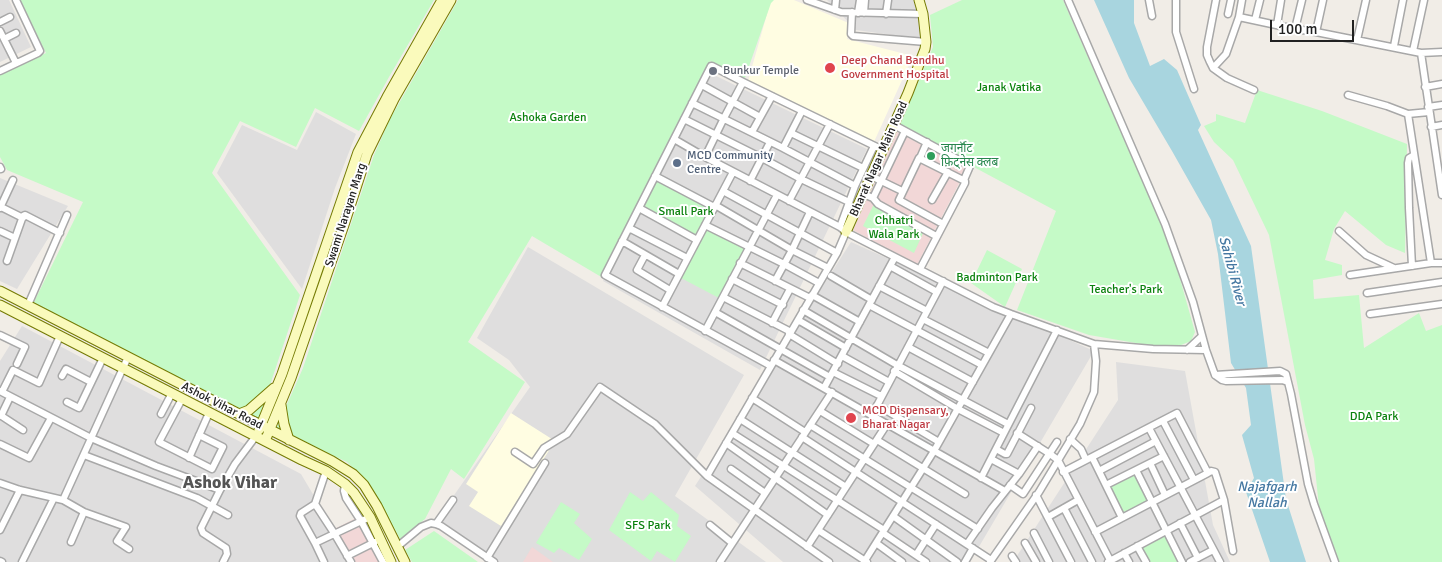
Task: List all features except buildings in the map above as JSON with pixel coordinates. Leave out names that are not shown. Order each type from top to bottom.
[{"type":"main road","name":"Swami Narayan Marg","points":[[256,436],[278,384],[358,152],[442,0]]},
{"type":"main road","name":"Swami Narayan Marg","points":[[266,442],[291,378],[367,154],[394,99],[451,0]]},
{"type":"main road","name":"Bharat Nagar Main Road","points":[[843,229],[863,194],[871,176],[878,148],[894,125],[925,49],[926,42],[919,0]]},
{"type":"main road","name":"Ashok Vihar Road","points":[[0,290],[289,440],[332,460],[353,474],[364,486],[377,506],[405,562]]},
{"type":"main road","name":"Ashok Vihar Road","points":[[0,305],[326,471],[345,484],[354,493],[365,519],[391,562]]},
{"type":"main road","points":[[239,414],[249,410],[278,384]]},
{"type":"main road","points":[[280,405],[289,440]]},
{"type":"street","points":[[0,71],[40,51],[16,0]]},
{"type":"street","points":[[808,0],[834,10],[858,13],[922,14]]},
{"type":"street","points":[[834,10],[836,0]]},
{"type":"street","points":[[860,0],[851,34],[853,36],[926,42]]},
{"type":"street","points":[[858,13],[866,0]]},
{"type":"street","points":[[886,14],[888,0]]},
{"type":"street","points":[[1068,0],[1166,224],[1193,302],[1206,350],[1220,376],[1239,381],[1285,381]]},
{"type":"street","points":[[1149,0],[1152,16]]},
{"type":"street","points":[[1176,0],[1176,32],[1194,89]]},
{"type":"street","points":[[1216,0],[1207,55],[1214,68],[1227,78],[1254,90]]},
{"type":"street","points":[[1228,14],[1231,0]]},
{"type":"street","points":[[1214,68],[1226,54],[1242,0]]},
{"type":"street","points":[[1255,20],[1260,0]]},
{"type":"street","points":[[1276,25],[1281,0]]},
{"type":"street","points":[[1295,29],[1302,0]]},
{"type":"street","points":[[1316,32],[1323,0]]},
{"type":"street","points":[[1357,40],[1366,0]]},
{"type":"street","points":[[1394,46],[1403,0]]},
{"type":"street","points":[[1413,51],[1424,0]]},
{"type":"street","points":[[1238,16],[1295,29],[1394,46],[1420,53],[1442,52]]},
{"type":"street","points":[[0,22],[10,17]]},
{"type":"street","points":[[0,31],[16,63]]},
{"type":"street","points":[[4,39],[16,33]]},
{"type":"street","points":[[1420,53],[1431,127],[1440,167],[1442,195]]},
{"type":"street","points":[[706,476],[837,253],[849,202],[855,186],[863,168],[878,148],[711,66],[606,275],[770,366]]},
{"type":"street","points":[[705,157],[743,82]]},
{"type":"street","points":[[1425,86],[1442,84]]},
{"type":"street","points":[[702,85],[760,117]]},
{"type":"street","points":[[1348,95],[1408,114],[1442,105]]},
{"type":"street","points":[[752,132],[772,96]]},
{"type":"street","points":[[692,103],[855,186]]},
{"type":"street","points":[[783,148],[802,111]]},
{"type":"street","points":[[1408,114],[1431,263]]},
{"type":"street","points":[[684,119],[849,202]]},
{"type":"street","points":[[789,201],[830,124]]},
{"type":"street","points":[[894,125],[970,166],[964,180],[965,183],[920,269]]},
{"type":"street","points":[[1431,127],[1442,125]]},
{"type":"street","points":[[873,198],[905,131]]},
{"type":"street","points":[[791,133],[863,168]]},
{"type":"street","points":[[674,139],[895,257],[1010,314],[1094,344],[1153,349],[1206,350]]},
{"type":"street","points":[[750,181],[770,142]]},
{"type":"street","points":[[894,212],[900,201],[899,198],[902,191],[927,142]]},
{"type":"street","points":[[1412,266],[1408,163],[1409,158],[1414,155]]},
{"type":"street","points":[[920,158],[964,180]]},
{"type":"street","points":[[662,306],[733,172]]},
{"type":"street","points":[[932,200],[948,172]]},
{"type":"street","points":[[655,176],[715,206],[792,250],[828,268]]},
{"type":"street","points":[[871,176],[902,191]]},
{"type":"street","points":[[13,180],[0,208],[23,218]]},
{"type":"street","points":[[722,191],[837,253]]},
{"type":"street","points":[[863,194],[873,198],[878,204],[894,212],[894,214],[936,236]]},
{"type":"street","points":[[706,331],[777,195]]},
{"type":"street","points":[[900,201],[943,224]]},
{"type":"street","points":[[639,208],[697,240]]},
{"type":"street","points":[[775,281],[810,212]]},
{"type":"street","points":[[7,261],[25,215],[60,233]]},
{"type":"street","points":[[28,305],[67,215]]},
{"type":"street","points":[[705,225],[784,264],[819,284]]},
{"type":"street","points":[[629,228],[687,258]]},
{"type":"street","points":[[0,231],[15,238]]},
{"type":"street","points":[[1340,231],[1366,255],[1395,268]]},
{"type":"street","points":[[622,242],[679,274]]},
{"type":"street","points":[[645,254],[637,270],[670,290]]},
{"type":"street","points":[[824,388],[895,257]]},
{"type":"street","points":[[740,263],[860,322]]},
{"type":"street","points":[[1350,275],[1442,263]]},
{"type":"street","points":[[890,266],[937,292]]},
{"type":"street","points":[[831,276],[916,330],[982,365]]},
{"type":"street","points":[[732,279],[783,305]]},
{"type":"street","points":[[872,415],[943,281]]},
{"type":"street","points":[[1367,293],[1442,282]]},
{"type":"street","points":[[879,286],[927,311]]},
{"type":"street","points":[[772,323],[790,289]]},
{"type":"street","points":[[723,297],[790,333],[838,364]]},
{"type":"street","points":[[1370,314],[1442,304]]},
{"type":"street","points":[[803,310],[851,338],[958,409],[1004,433]]},
{"type":"street","points":[[715,312],[781,349],[882,396]]},
{"type":"street","points":[[818,530],[865,562],[934,451],[1010,314]]},
{"type":"street","points":[[923,319],[988,354]]},
{"type":"street","points":[[798,320],[846,348]]},
{"type":"street","points":[[981,478],[1057,330]]},
{"type":"street","points":[[0,335],[25,347],[18,364]]},
{"type":"street","points":[[60,336],[39,383],[13,370],[1,392],[91,438],[156,466],[220,490]]},
{"type":"street","points":[[1187,350],[1202,336]]},
{"type":"street","points":[[752,398],[856,473],[970,546],[990,561],[1036,495],[1080,424],[1094,392],[1096,361],[1094,344]]},
{"type":"street","points":[[908,347],[972,382]]},
{"type":"street","points":[[842,356],[888,382]]},
{"type":"street","points":[[63,500],[128,357]]},
{"type":"street","points":[[67,402],[79,408],[103,358]]},
{"type":"street","points":[[774,360],[981,478],[1023,494],[1057,442]]},
{"type":"street","points":[[896,368],[963,399],[1008,424]]},
{"type":"street","points":[[62,376],[66,369],[91,382]]},
{"type":"street","points":[[1220,376],[1280,371],[1286,374],[1285,381],[1310,490],[1316,512],[1335,562]]},
{"type":"street","points":[[515,452],[532,464],[544,448],[567,434],[600,387],[655,424],[706,476],[829,562]]},
{"type":"street","points":[[720,562],[832,392]]},
{"type":"street","points":[[162,414],[172,393]]},
{"type":"street","points":[[10,396],[1,415],[23,430]]},
{"type":"street","points":[[182,399],[159,442],[212,469],[224,447],[200,435]]},
{"type":"street","points":[[877,406],[939,442]]},
{"type":"street","points":[[996,449],[1007,454],[1031,408]]},
{"type":"street","points":[[820,411],[923,468],[965,494]]},
{"type":"street","points":[[189,458],[209,412]]},
{"type":"street","points":[[1064,472],[1177,413],[1208,472]]},
{"type":"street","points":[[0,444],[29,458],[50,418]]},
{"type":"street","points":[[740,419],[846,487]]},
{"type":"street","points":[[1163,421],[1194,480]]},
{"type":"street","points":[[808,547],[887,424]]},
{"type":"street","points":[[810,425],[978,529]]},
{"type":"street","points":[[1149,428],[1220,562]]},
{"type":"street","points":[[732,433],[838,501],[926,562]]},
{"type":"street","points":[[1017,433],[1058,460],[1110,562],[1224,500]]},
{"type":"street","points":[[223,562],[227,554],[226,548],[201,531],[201,528],[235,464],[256,436]]},
{"type":"street","points":[[1070,439],[1099,470],[1122,518]]},
{"type":"street","points":[[1099,470],[1156,441]]},
{"type":"street","points":[[726,443],[828,515]]},
{"type":"street","points":[[965,562],[978,529],[1038,446]]},
{"type":"street","points":[[84,455],[197,498],[228,515]]},
{"type":"street","points":[[1106,485],[1164,456]]},
{"type":"street","points":[[991,459],[1019,474]]},
{"type":"street","points":[[487,558],[545,463]]},
{"type":"street","points":[[1150,463],[1165,495]]},
{"type":"street","points":[[731,469],[765,493]]},
{"type":"street","points":[[1136,470],[1182,562]]},
{"type":"street","points":[[324,562],[300,516],[301,513],[315,504],[326,471]]},
{"type":"street","points":[[1095,532],[1211,471],[1215,472],[1224,500],[1233,550]]},
{"type":"street","points":[[0,483],[20,490],[63,500],[84,512],[126,527],[117,540],[129,549]]},
{"type":"street","points":[[0,530],[20,490]]},
{"type":"street","points":[[1036,495],[1072,562]]},
{"type":"street","points":[[22,562],[54,498]]},
{"type":"street","points":[[436,524],[453,500]]},
{"type":"street","points":[[1048,517],[1078,500]]},
{"type":"street","points":[[315,504],[349,559],[377,541],[382,562]]},
{"type":"street","points":[[1064,508],[1092,562]]},
{"type":"street","points":[[71,542],[84,512]]},
{"type":"street","points":[[893,516],[957,562]]},
{"type":"street","points":[[314,543],[365,519]]},
{"type":"street","points":[[397,546],[421,527],[431,523],[441,526],[494,562]]},
{"type":"street","points":[[1180,523],[1198,558]]},
{"type":"street","points":[[916,555],[936,524]]},
{"type":"street","points":[[710,526],[732,543]]},
{"type":"street","points":[[1034,532],[1049,562]]},
{"type":"street","points":[[876,543],[902,562]]},
{"type":"street","points":[[1026,543],[1036,562]]},
{"type":"street","points":[[1137,546],[1146,562]]},
{"type":"street","points":[[1190,562],[1213,550]]},
{"type":"street","points":[[1124,553],[1129,562]]},
{"type":"shaded area","points":[[0,0],[9,0],[31,47],[0,62]]},
{"type":"shaded area","name":"Deep Chand Bandhu Government Hospital","points":[[771,0],[794,0],[851,24],[847,39],[913,56],[873,144],[748,81]]},
{"type":"shaded area","points":[[827,0],[920,0],[921,39],[856,30]]},
{"type":"shaded area","points":[[712,74],[867,149],[760,370],[603,281]]},
{"type":"shaded area","points":[[316,112],[356,134],[335,188],[302,289],[217,173],[242,125],[297,150]]},
{"type":"shaded area","points":[[897,132],[967,168],[917,265],[853,230]]},
{"type":"shaded area","points":[[0,178],[68,206],[17,289],[0,281]]},
{"type":"shaded area","points":[[851,242],[1094,351],[970,562],[783,562],[695,486]]},
{"type":"shaded area","points":[[528,247],[744,375],[675,496],[766,562],[492,562],[438,518],[530,387],[509,360],[477,338]]},
{"type":"shaded area","points":[[22,326],[301,474],[353,562],[0,562],[0,361]]},
{"type":"shaded area","points":[[1116,362],[1185,371],[1213,525],[1230,562],[1013,562],[1118,400]]},
{"type":"shaded area","points":[[511,413],[555,441],[501,526],[469,506],[478,492],[466,484]]},
{"type":"shaded area","points":[[364,514],[387,562],[353,562],[336,528]]},
{"type":"shaded area","points":[[532,547],[553,562],[523,562]]},
{"type":"green space","points":[[19,0],[434,0],[359,131],[315,108],[296,147],[240,121],[212,173],[300,295],[259,418],[33,304],[83,202],[7,170],[0,157],[0,74],[46,53]]},
{"type":"green space","name":"Ashoka Garden","points":[[458,0],[774,0],[771,3],[745,78],[710,61],[603,278],[532,236],[468,342],[525,382],[464,479],[451,469],[425,519],[400,539],[380,502],[364,479],[347,462],[276,429],[303,368],[374,155],[390,119]]},
{"type":"green space","name":"Janak Vatika","points":[[962,0],[1063,0],[1171,247],[1195,332],[1191,341],[1171,349],[1089,335],[1017,310],[1056,211],[899,127],[933,47],[930,15]]},
{"type":"green space","name":"DDA Park","points":[[1257,90],[1322,111],[1407,144],[1405,253],[1386,245],[1345,211],[1334,229],[1325,260],[1342,265],[1342,275],[1313,280],[1314,299],[1359,295],[1364,348],[1419,313],[1426,331],[1442,325],[1442,562],[1339,562],[1319,507],[1314,459],[1305,425],[1269,235],[1233,160],[1214,142],[1204,126],[1216,121],[1216,114],[1245,123]]},
{"type":"green space","name":"Small Park","points":[[656,179],[710,208],[696,236],[643,206]]},
{"type":"green space","name":"Chhatri Wala Park","points":[[875,202],[925,229],[914,253],[863,226]]},
{"type":"green space","points":[[706,229],[745,249],[719,298],[681,278]]},
{"type":"green space","name":"Badminton Park","points":[[987,250],[1022,269],[1005,307],[971,283]]},
{"type":"green space","points":[[1134,472],[1150,502],[1124,516],[1108,486]]},
{"type":"green space","name":"SFS Park","points":[[630,492],[643,501],[651,492],[679,515],[677,526],[691,536],[675,562],[657,551],[651,561],[609,530]]},
{"type":"green space","points":[[561,502],[580,514],[574,523],[592,539],[579,560],[559,548],[554,553],[536,543]]},
{"type":"green space","points":[[434,531],[478,562],[412,562],[405,550]]},
{"type":"green space","points":[[1166,533],[1182,562],[1148,562],[1140,547]]},
{"type":"water","points":[[1094,0],[1134,0],[1134,23],[1150,66],[1164,59],[1177,70],[1201,125],[1198,130],[1251,246],[1286,499],[1306,562],[1270,562],[1246,492],[1254,478],[1242,435],[1251,425],[1246,388],[1231,363],[1218,254],[1211,220],[1129,78]]},
{"type":"place","name":"Deep Chand Bandhu Government Hospital","points":[[830,68]]},
{"type":"place","name":"Bunkur Temple","points":[[713,71]]},
{"type":"place","name":"जगर्नॉट फ़िट्नेस क्लब","points":[[931,156]]},
{"type":"place","name":"MCD Community Centre","points":[[677,163]]},
{"type":"place","name":"MCD Dispensary, Bharat Nagar","points":[[851,418]]},
{"type":"district","name":"Ashok Vihar","points":[[230,483]]},
{"type":"water label","name":"Sahibi River","points":[[1232,271]]},
{"type":"water label","name":"Najafgarh Nallah","points":[[1267,496]]},
{"type":"park label","name":"Teacher's Park","points":[[1126,290]]}]
